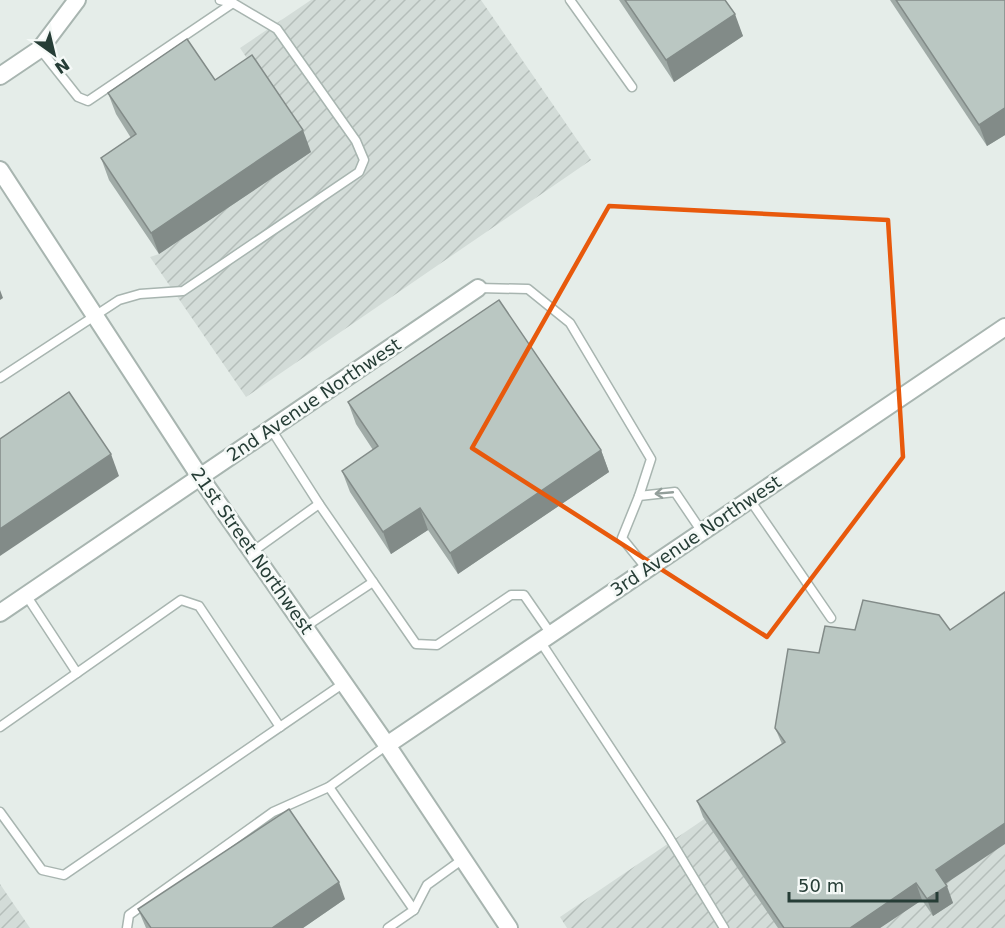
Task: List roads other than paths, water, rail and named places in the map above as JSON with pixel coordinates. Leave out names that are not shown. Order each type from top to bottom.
[{"type":"street","points":[[0,76],[40,49],[77,0]]},
{"type":"street","name":"21st Street Northwest","points":[[0,170],[200,477],[387,745],[509,928]]},
{"type":"street","name":"2nd Avenue Northwest","points":[[0,613],[478,288]]},
{"type":"street","name":"3rd Avenue Northwest","points":[[387,745],[1005,327]]},
{"type":"lane","points":[[0,378],[119,300],[140,294],[183,291],[359,172],[364,160],[356,141],[277,29],[233,3],[220,0]]},
{"type":"lane","points":[[570,0],[632,87]]},
{"type":"lane","points":[[40,49],[78,97],[88,101],[233,3]]},
{"type":"lane","points":[[478,288],[528,289],[570,323],[651,459],[622,538],[647,569]]},
{"type":"lane","points":[[271,429],[319,504],[416,644],[437,645],[511,595],[524,595],[546,638],[724,928]]},
{"type":"lane","points":[[639,496],[675,492],[702,532]]},
{"type":"lane","points":[[750,500],[831,618]]},
{"type":"lane","points":[[252,552],[319,504]]},
{"type":"lane","points":[[305,627],[373,582]]},
{"type":"lane","points":[[27,595],[78,673]]},
{"type":"lane","points":[[0,727],[181,600],[199,606],[280,727]]},
{"type":"lane","points":[[0,812],[42,870],[64,875],[344,683]]},
{"type":"lane","points":[[127,928],[129,915],[273,812],[329,787],[387,745]]},
{"type":"lane","points":[[329,787],[414,910]]},
{"type":"lane","points":[[388,928],[414,910],[427,885],[463,859]]}]
